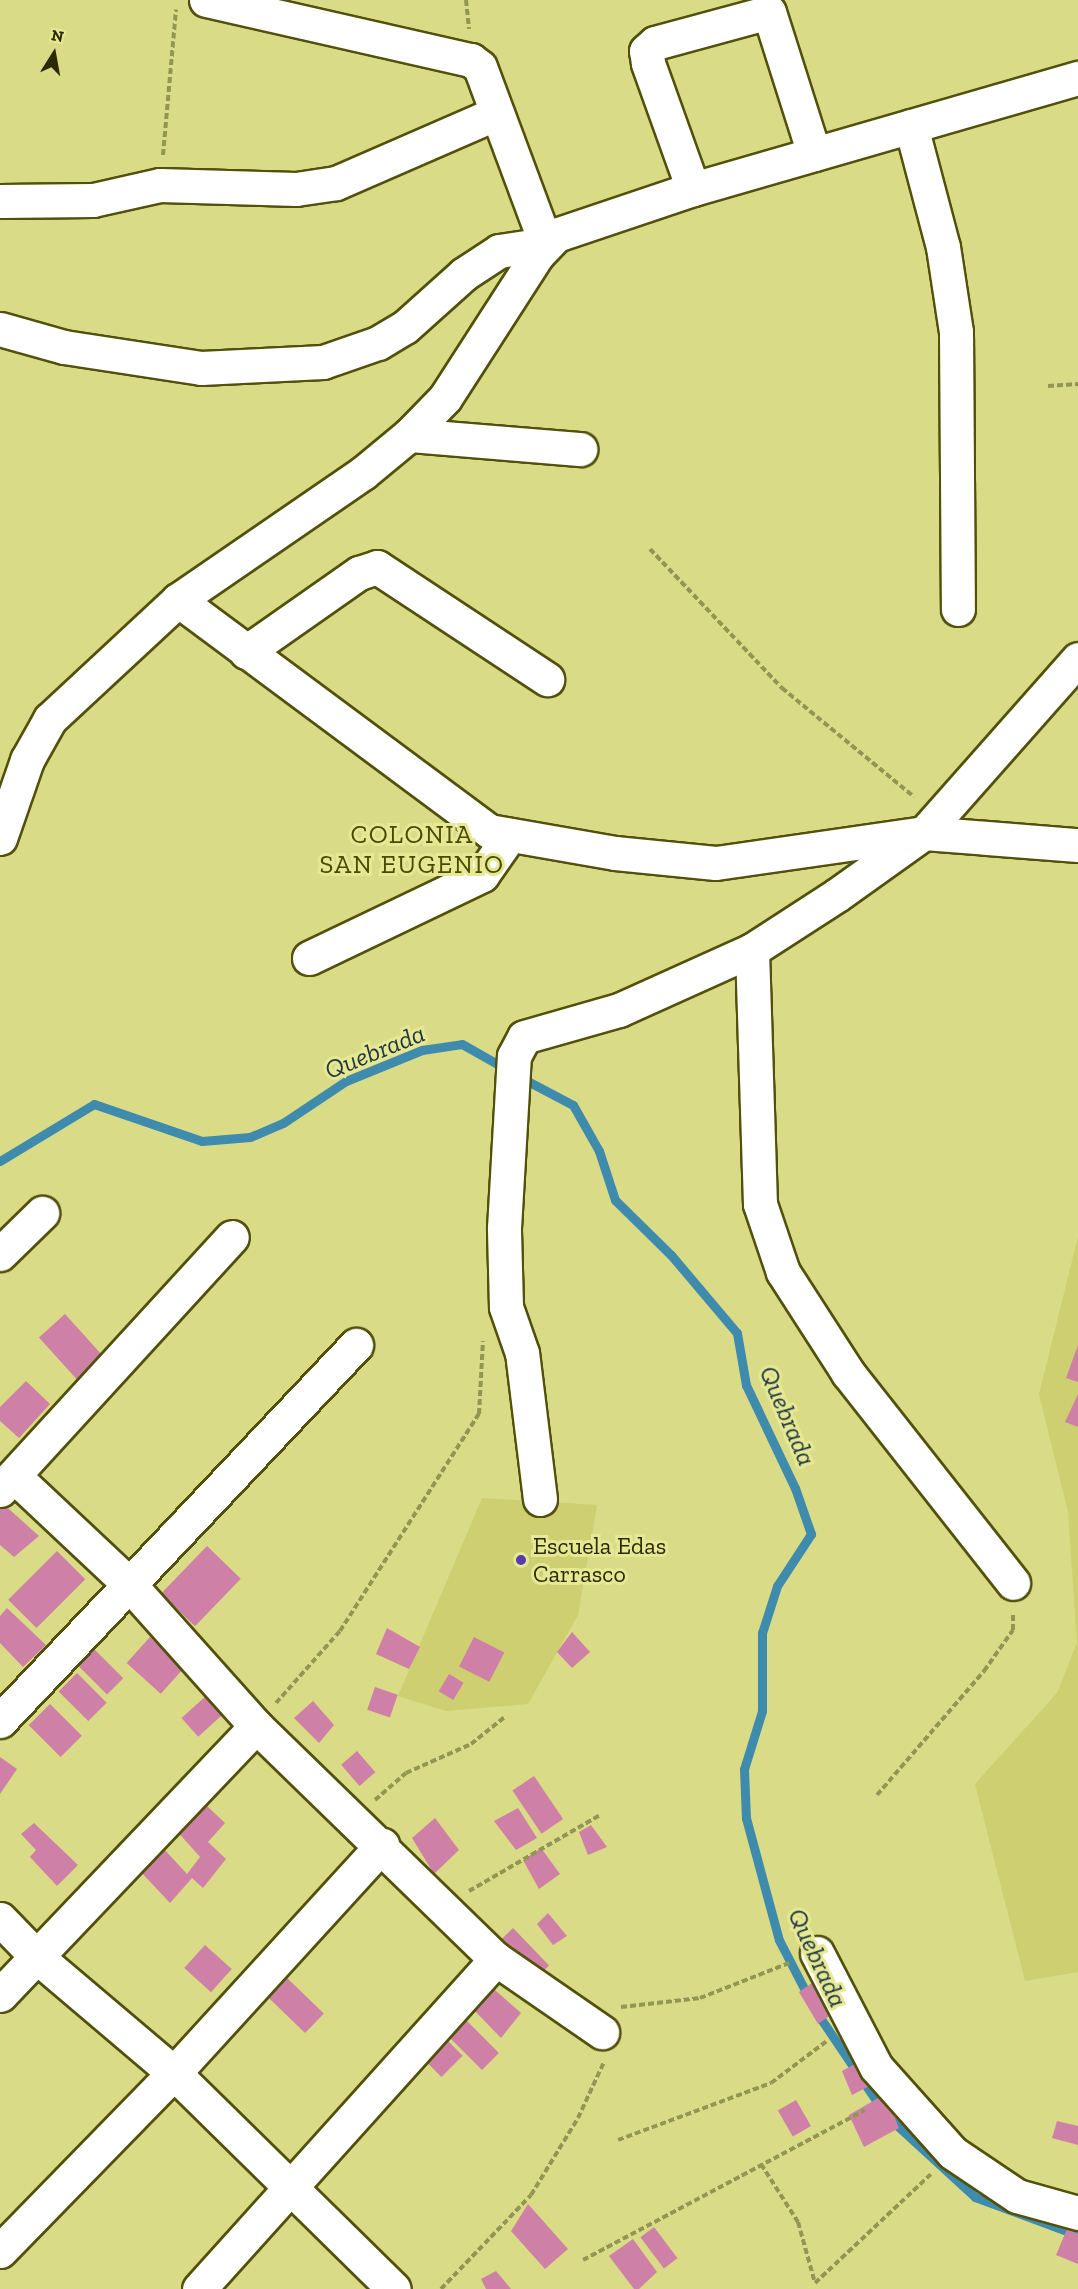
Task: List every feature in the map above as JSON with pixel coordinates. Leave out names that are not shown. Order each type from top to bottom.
[{"type":"street","points":[[206,0],[471,60],[480,67],[495,114],[546,244]]},
{"type":"street","points":[[693,189],[648,63],[646,51],[655,43],[769,12],[814,154]]},
{"type":"street","points":[[0,838],[27,760],[50,719],[178,600],[363,472],[409,435],[445,398],[546,244],[568,228],[693,189],[1078,78]]},
{"type":"street","points":[[0,201],[93,200],[160,185],[297,189],[336,183],[495,114]]},
{"type":"street","points":[[911,126],[943,247],[956,332],[958,609]]},
{"type":"street","points":[[0,329],[64,347],[180,366],[235,368],[323,362],[378,343],[405,327],[464,274],[499,251],[546,244]]},
{"type":"street","points":[[409,435],[580,449]]},
{"type":"street","points":[[246,652],[359,573],[377,567],[547,679]]},
{"type":"street","points":[[178,600],[489,831],[716,863],[931,825],[1078,845]]},
{"type":"street","points":[[540,1499],[522,1353],[506,1307],[504,1228],[514,1056],[524,1037],[618,1010],[752,950],[931,825],[1078,659]]},
{"type":"street","points":[[309,958],[482,875],[510,835]]},
{"type":"street","points":[[752,950],[760,1204],[783,1272],[848,1373],[1012,1583]]},
{"type":"street","points":[[0,1254],[42,1214]]},
{"type":"street","points":[[232,1237],[7,1483],[129,1584],[256,1726],[382,1845],[496,1959],[602,2032]]},
{"type":"street","points":[[0,1721],[356,1345]]},
{"type":"street","points":[[0,1995],[256,1726]]},
{"type":"street","points":[[0,2251],[174,2073],[382,1845]]},
{"type":"street","points":[[0,1919],[37,1957],[174,2073],[394,2289]]},
{"type":"street","points":[[817,1953],[876,2067],[954,2153],[1017,2196],[1078,2213]]},
{"type":"street","points":[[199,2289],[496,1959]]},
{"type":"path","points":[[160,185],[177,0]]},
{"type":"path","points":[[1048,386],[1078,384]]},
{"type":"path","points":[[651,549],[782,688],[931,825]]},
{"type":"path","points":[[256,1726],[340,1630],[447,1472],[480,1414],[483,1338]]},
{"type":"path","points":[[877,1795],[1013,1630],[1012,1583]]},
{"type":"path","points":[[353,1820],[406,1773],[471,1744],[506,1716]]},
{"type":"path","points":[[442,1906],[600,1815]]},
{"type":"path","points":[[441,2289],[531,2195],[578,2118],[606,2057],[602,2020],[612,2008],[700,1998],[775,1967]]},
{"type":"path","points":[[618,2140],[771,2083],[818,2049]]},
{"type":"path","points":[[583,2260],[865,2110]]},
{"type":"path","points":[[761,2164],[798,2222],[814,2283],[926,2179]]},
{"type":"shaded area","points":[[1078,1237],[1078,1972],[1025,1981],[975,1784],[1057,1693],[1077,1643],[1068,1512],[1039,1394]]},
{"type":"shaded area","name":"Escuela Edas Carrasco","points":[[482,1498],[597,1505],[578,1615],[528,1704],[446,1711],[398,1696]]},
{"type":"building","points":[[65,1314],[104,1357],[78,1381],[39,1337]]},
{"type":"building","points":[[1078,1345],[1078,1382],[1066,1378]]},
{"type":"building","points":[[26,1381],[50,1404],[19,1438],[0,1421],[0,1407]]},
{"type":"building","points":[[1078,1394],[1078,1427],[1065,1422]]},
{"type":"building","points":[[0,1501],[39,1536],[14,1557],[0,1545]]},
{"type":"building","points":[[207,1546],[241,1579],[195,1626],[161,1593]]},
{"type":"building","points":[[57,1551],[85,1579],[36,1628],[8,1600]]},
{"type":"building","points":[[7,1608],[46,1645],[23,1667],[0,1643],[0,1616]]},
{"type":"building","points":[[387,1628],[420,1647],[409,1669],[376,1654]]},
{"type":"building","points":[[572,1632],[590,1652],[572,1668],[557,1652]]},
{"type":"building","points":[[150,1637],[184,1668],[161,1694],[127,1663]]},
{"type":"building","points":[[474,1637],[504,1652],[489,1682],[459,1666]]},
{"type":"building","points":[[90,1645],[123,1678],[107,1694],[74,1661]]},
{"type":"building","points":[[77,1673],[107,1703],[88,1721],[59,1691]]},
{"type":"building","points":[[449,1674],[464,1683],[453,1700],[439,1691]]},
{"type":"building","points":[[375,1687],[398,1695],[390,1718],[367,1710]]},
{"type":"building","points":[[206,1696],[223,1715],[198,1737],[181,1718]]},
{"type":"building","points":[[313,1701],[334,1725],[319,1743],[294,1718]]},
{"type":"building","points":[[50,1704],[82,1736],[61,1757],[29,1725]]},
{"type":"building","points":[[357,1751],[375,1772],[360,1786],[341,1765]]},
{"type":"building","points":[[0,1757],[17,1769],[0,1794]]},
{"type":"building","points":[[534,1776],[563,1819],[542,1834],[512,1791]]},
{"type":"building","points":[[206,1805],[225,1823],[208,1842],[226,1859],[203,1888],[192,1878],[170,1903],[140,1871],[163,1848],[187,1874],[200,1857],[176,1830]]},
{"type":"building","points":[[518,1808],[537,1838],[516,1850],[494,1821]]},
{"type":"building","points":[[435,1818],[459,1850],[434,1874],[412,1838]]},
{"type":"building","points":[[34,1823],[78,1865],[57,1886],[30,1857],[36,1850],[21,1834]]},
{"type":"building","points":[[591,1825],[607,1847],[588,1855],[579,1832]]},
{"type":"building","points":[[541,1848],[560,1874],[539,1889],[523,1860]]},
{"type":"building","points":[[548,1913],[567,1936],[553,1945],[537,1924]]},
{"type":"building","points":[[513,1928],[549,1965],[535,1979],[499,1941]]},
{"type":"building","points":[[205,1945],[232,1969],[211,1992],[184,1968]]},
{"type":"building","points":[[285,1976],[324,2014],[305,2033],[266,1995]]},
{"type":"building","points":[[815,1981],[832,2014],[818,2024],[799,1992]]},
{"type":"building","points":[[488,1984],[521,2013],[501,2038],[471,2007]]},
{"type":"building","points":[[465,2019],[499,2053],[482,2070],[448,2036]]},
{"type":"building","points":[[445,2038],[463,2056],[441,2077],[424,2059]]},
{"type":"building","points":[[864,2059],[875,2083],[852,2095],[842,2071]]},
{"type":"building","points":[[885,2094],[899,2128],[864,2147],[849,2115]]},
{"type":"building","points":[[796,2100],[811,2126],[793,2136],[778,2110]]},
{"type":"building","points":[[1057,2121],[1078,2126],[1078,2145],[1052,2138]]},
{"type":"building","points":[[528,2204],[568,2249],[545,2269],[511,2231]]},
{"type":"building","points":[[654,2227],[677,2258],[664,2268],[640,2237]]},
{"type":"building","points":[[1067,2229],[1078,2234],[1078,2264],[1056,2255]]},
{"type":"building","points":[[633,2239],[657,2272],[639,2289],[634,2289],[609,2256]]},
{"type":"building","points":[[496,2271],[511,2289],[486,2289],[481,2279]]},
{"type":"waterway","name":"Quebrada","points":[[0,1161],[94,1104],[202,1141],[250,1137],[283,1123],[346,1081],[422,1050],[462,1044],[506,1069]]},
{"type":"waterway","name":"Quebrada","points":[[518,1076],[573,1105],[599,1151],[615,1200],[671,1255],[737,1333],[746,1385],[795,1488],[811,1534],[777,1586],[762,1633],[762,1711],[744,1769],[746,1818],[779,1940],[809,1998]]},
{"type":"waterway","name":"Quebrada","points":[[817,2013],[881,2108]]},
{"type":"waterway","name":"Quebrada","points":[[890,2119],[975,2197],[1078,2235]]},
{"type":"place","name":"Escuela Edas Carrasco","points":[[521,1560]]},
{"type":"district","name":"COLONIA SAN EUGENIO","points":[[412,850]]}]
